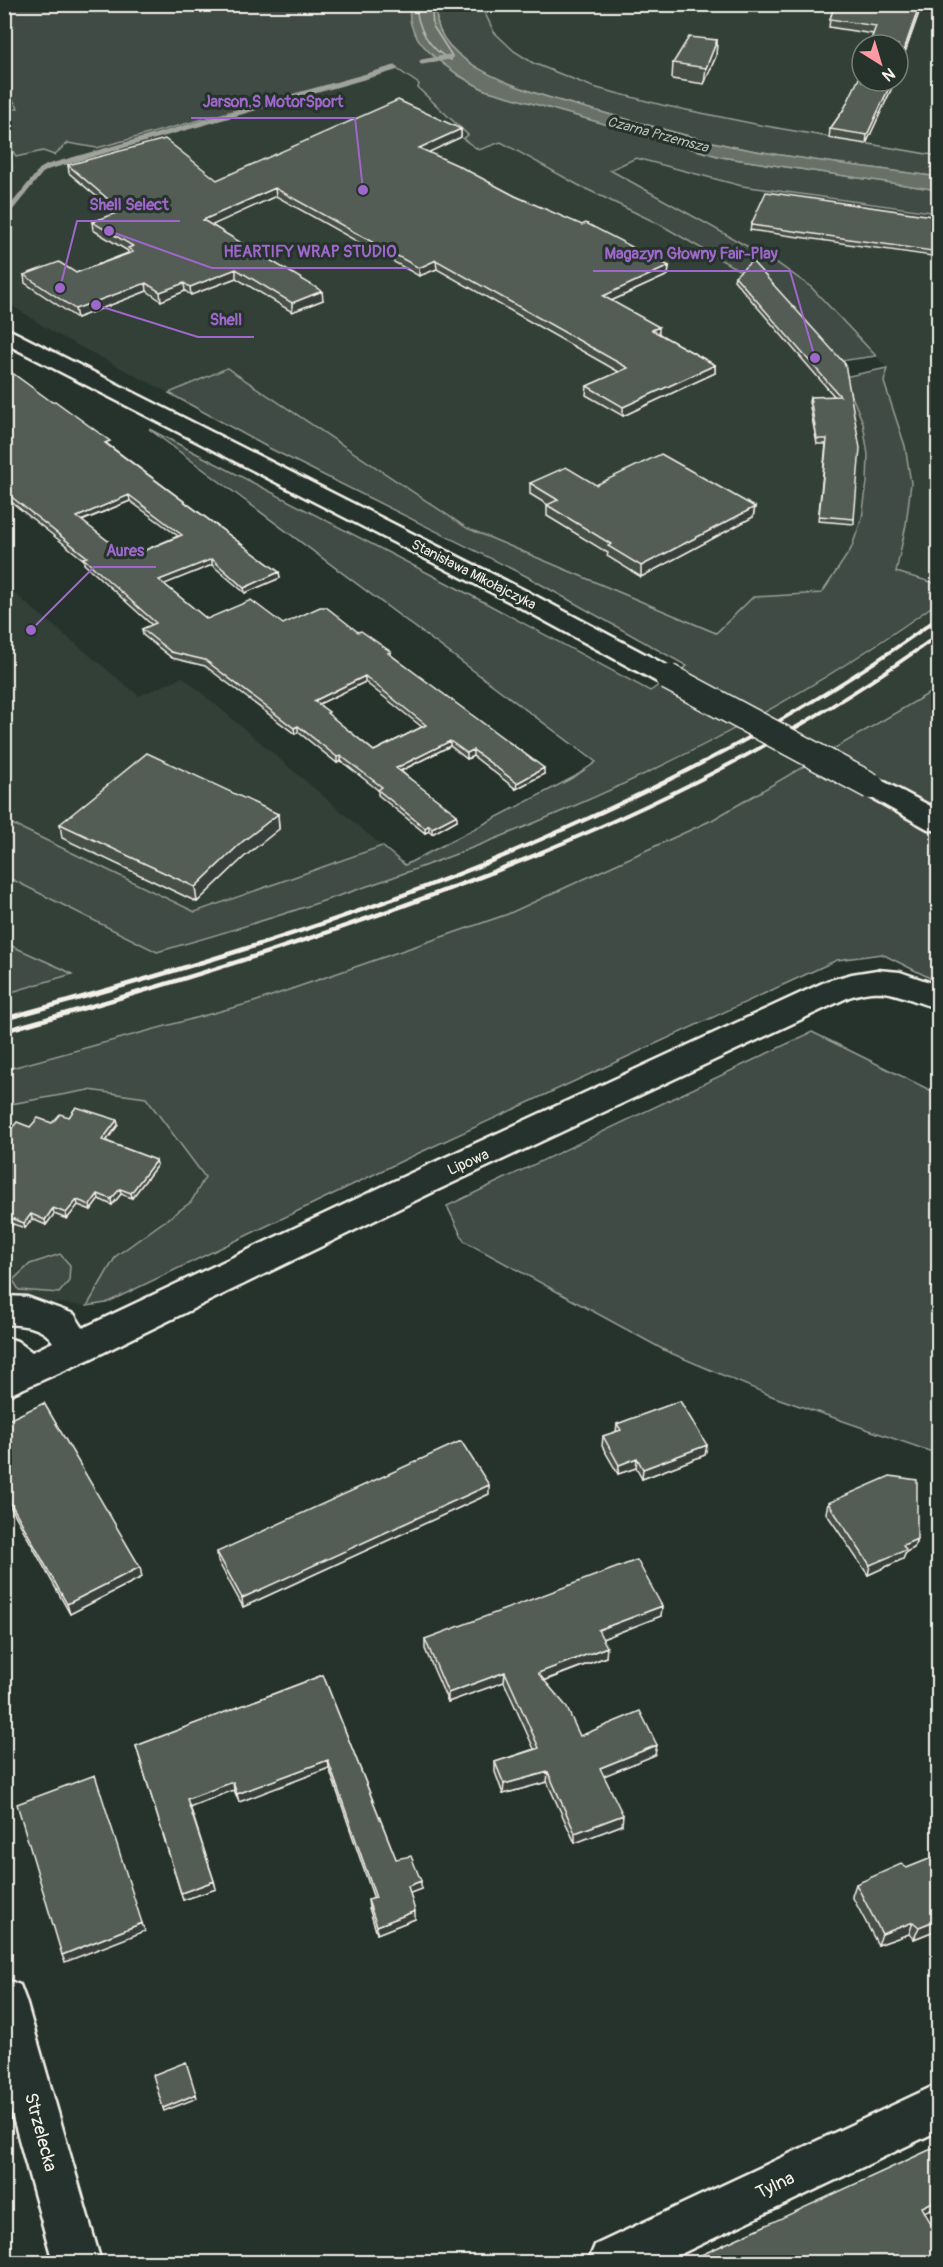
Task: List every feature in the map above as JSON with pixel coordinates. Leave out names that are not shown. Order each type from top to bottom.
[{"type":"street","name":"Stanisława Mikołajczyka","points":[[4,334],[521,598],[939,822]]},
{"type":"street","name":"Lipowa","points":[[12,1368],[77,1349],[400,1194],[838,989],[869,979],[915,986],[939,997]]},
{"type":"street","points":[[4,1310],[27,1311],[61,1324],[77,1349]]},
{"type":"street","name":"Strzelecka","points":[[4,2001],[77,2262]]},
{"type":"street","name":"Tylna","points":[[612,2262],[939,2107]]},
{"type":"shaded area","points":[[5,5],[411,5],[410,9],[426,48],[459,76],[485,90],[721,157],[938,190],[938,213],[742,186],[636,158],[610,170],[777,263],[811,287],[876,356],[840,361],[780,294],[661,225],[578,185],[501,142],[479,150],[463,139],[468,135],[418,88],[419,84],[394,67],[97,148],[68,143],[54,155],[43,151],[16,157],[5,135],[5,113],[18,108],[5,88]]},
{"type":"shaded area","points":[[437,5],[481,5],[494,32],[514,51],[533,63],[593,87],[662,105],[760,125],[938,156],[938,177],[740,148],[560,101],[501,80],[474,66],[452,48],[439,28]]},
{"type":"shaded area","points":[[481,5],[938,5],[938,156],[760,125],[662,105],[593,87],[533,63],[514,51],[494,32]]},
{"type":"shaded area","points":[[394,67],[420,84],[419,88],[444,110],[468,136],[464,138],[479,150],[500,142],[578,185],[661,225],[780,294],[844,377],[863,423],[868,455],[862,518],[851,549],[822,593],[753,597],[716,633],[467,528],[227,368],[169,393],[56,334],[5,301],[5,173],[16,157],[68,143],[97,148]]},
{"type":"shaded area","points":[[636,158],[742,186],[938,213],[938,579],[934,583],[896,572],[906,525],[905,446],[884,382],[887,368],[811,287],[610,170]]},
{"type":"shaded area","points":[[227,368],[467,528],[716,633],[753,597],[822,593],[851,549],[862,518],[868,455],[863,423],[844,377],[887,368],[884,382],[905,446],[911,483],[906,525],[896,572],[934,583],[938,579],[938,602],[850,662],[757,716],[662,766],[563,811],[361,888],[259,922],[157,952],[5,876],[4,820],[195,912],[382,846],[405,865],[574,777],[596,762],[149,429],[480,600],[650,691],[687,666],[526,576],[269,448],[169,393]]},
{"type":"shaded area","points":[[4,585],[139,696],[183,677],[382,846],[194,912],[5,820]]},
{"type":"shaded area","points":[[938,602],[938,688],[712,820],[508,914],[254,1002],[5,1070],[5,994],[71,975],[5,943],[4,876],[157,952],[237,929],[321,903],[512,831],[677,760],[824,678],[894,635]]},
{"type":"shaded area","points":[[938,688],[938,982],[882,954],[837,960],[406,1159],[106,1303],[87,1306],[116,1256],[191,1202],[205,1177],[146,1098],[89,1090],[5,1105],[4,1070],[254,1002],[508,914],[712,820]]},
{"type":"shaded area","points":[[5,943],[63,969],[72,974],[5,994]]},
{"type":"shaded area","points":[[812,1032],[938,1094],[938,1454],[774,1397],[666,1351],[464,1241],[447,1206]]},
{"type":"shaded area","points":[[89,1090],[146,1098],[205,1177],[191,1202],[116,1256],[87,1306],[5,1298],[5,1105]]},
{"type":"shaded area","points":[[60,1254],[70,1265],[69,1281],[59,1293],[19,1290],[13,1280],[30,1264]]},
{"type":"water","name":"Czarna Przemsza","points":[[411,5],[437,5],[439,28],[452,48],[474,66],[501,80],[531,91],[560,101],[740,148],[938,177],[938,190],[721,157],[485,90],[447,67],[422,44],[414,32],[410,19]]},
{"type":"building","points":[[835,4],[920,4],[910,33],[873,33],[876,26],[830,19]]},
{"type":"building","points":[[689,37],[717,40],[706,68],[673,63]]},
{"type":"building","points":[[852,93],[886,93],[867,135],[830,129]]},
{"type":"building","points":[[398,100],[461,129],[419,148],[515,196],[582,225],[586,223],[669,266],[603,296],[659,327],[652,330],[715,365],[623,407],[587,386],[628,368],[436,260],[419,268],[275,188],[203,220],[322,291],[292,303],[236,269],[190,287],[184,283],[160,292],[146,283],[75,309],[24,275],[59,262],[76,273],[133,252],[128,248],[133,246],[92,222],[122,211],[68,165],[165,139],[217,180]]},
{"type":"building","points":[[766,192],[939,217],[939,252],[751,225]]},
{"type":"building","points":[[752,261],[845,364],[860,448],[854,519],[819,516],[827,439],[817,439],[810,397],[840,396],[735,276]]},
{"type":"building","points":[[4,367],[110,441],[105,443],[279,572],[244,588],[212,559],[159,580],[207,619],[251,600],[283,624],[320,607],[326,607],[358,632],[361,631],[391,652],[388,653],[544,768],[517,783],[473,750],[467,753],[450,741],[396,768],[457,815],[432,828],[429,825],[425,828],[378,790],[382,787],[341,756],[337,757],[298,726],[294,728],[205,660],[171,652],[142,629],[156,623],[83,558],[87,557],[4,491]],"holes":[[[129,495],[182,535],[129,557],[77,517]],[[365,676],[426,725],[374,751],[314,701]]]},
{"type":"building","points":[[661,454],[755,507],[641,566],[608,546],[611,544],[547,505],[558,500],[530,483],[566,467],[596,485]]},
{"type":"building","points":[[147,753],[278,814],[242,842],[195,887],[60,824]]},
{"type":"building","points":[[76,1107],[117,1120],[102,1140],[156,1160],[131,1193],[120,1189],[111,1199],[98,1194],[90,1205],[77,1200],[66,1213],[53,1208],[45,1220],[31,1214],[24,1223],[11,1218],[4,1227],[4,1131],[9,1132],[17,1122],[30,1127],[38,1118],[52,1123],[60,1114],[69,1117]]},
{"type":"building","points":[[680,1401],[707,1445],[643,1469],[637,1458],[619,1465],[603,1436],[621,1430],[617,1424]]},
{"type":"building","points":[[44,1403],[140,1567],[67,1604],[4,1491],[4,1422]]},
{"type":"building","points":[[461,1441],[489,1485],[242,1598],[217,1552]]},
{"type":"building","points":[[890,1476],[917,1480],[917,1539],[903,1545],[906,1550],[870,1565],[828,1503]]},
{"type":"building","points":[[637,1560],[662,1606],[598,1630],[607,1647],[538,1673],[566,1706],[580,1736],[640,1711],[657,1745],[600,1768],[623,1815],[575,1833],[548,1772],[504,1784],[495,1762],[539,1748],[505,1672],[448,1693],[425,1639]]},
{"type":"building","points":[[323,1675],[396,1859],[411,1856],[421,1881],[408,1886],[415,1911],[377,1926],[368,1900],[376,1898],[328,1760],[237,1794],[233,1782],[187,1799],[214,1881],[181,1893],[136,1746]]},
{"type":"building","points":[[95,1775],[142,1923],[62,1955],[17,1804]]},
{"type":"building","points":[[939,1855],[939,1919],[919,1927],[913,1922],[882,1934],[856,1884],[901,1864],[907,1868]]},
{"type":"building","points":[[186,2062],[196,2094],[163,2108],[153,2075]]},
{"type":"building","points":[[938,2146],[939,2199],[922,2207],[939,2239],[939,2262],[686,2262]]},
{"type":"waterway","points":[[422,62],[449,57]]},
{"type":"waterway","points":[[4,217],[41,171],[48,167],[395,68]]},
{"type":"railway","points":[[509,853],[676,777],[730,748],[836,687],[938,618]]},
{"type":"railway","points":[[539,853],[643,807],[745,756],[844,699],[938,635]]},
{"type":"railway","points":[[4,1019],[261,944],[388,901],[513,852]]},
{"type":"railway","points":[[4,1031],[141,992],[343,927],[543,852]]},
{"type":"place","name":"Jarson.S MotorSport","points":[[363,190]]},
{"type":"place","name":"HEARTIFY WRAP STUDIO","points":[[109,231]]},
{"type":"place","name":"Shell Select","points":[[60,288]]},
{"type":"place","name":"Shell","points":[[96,305]]},
{"type":"place","name":"Magazyn Głowny Fair-Play","points":[[815,358]]},
{"type":"place","name":"Aures","points":[[31,630]]}]
